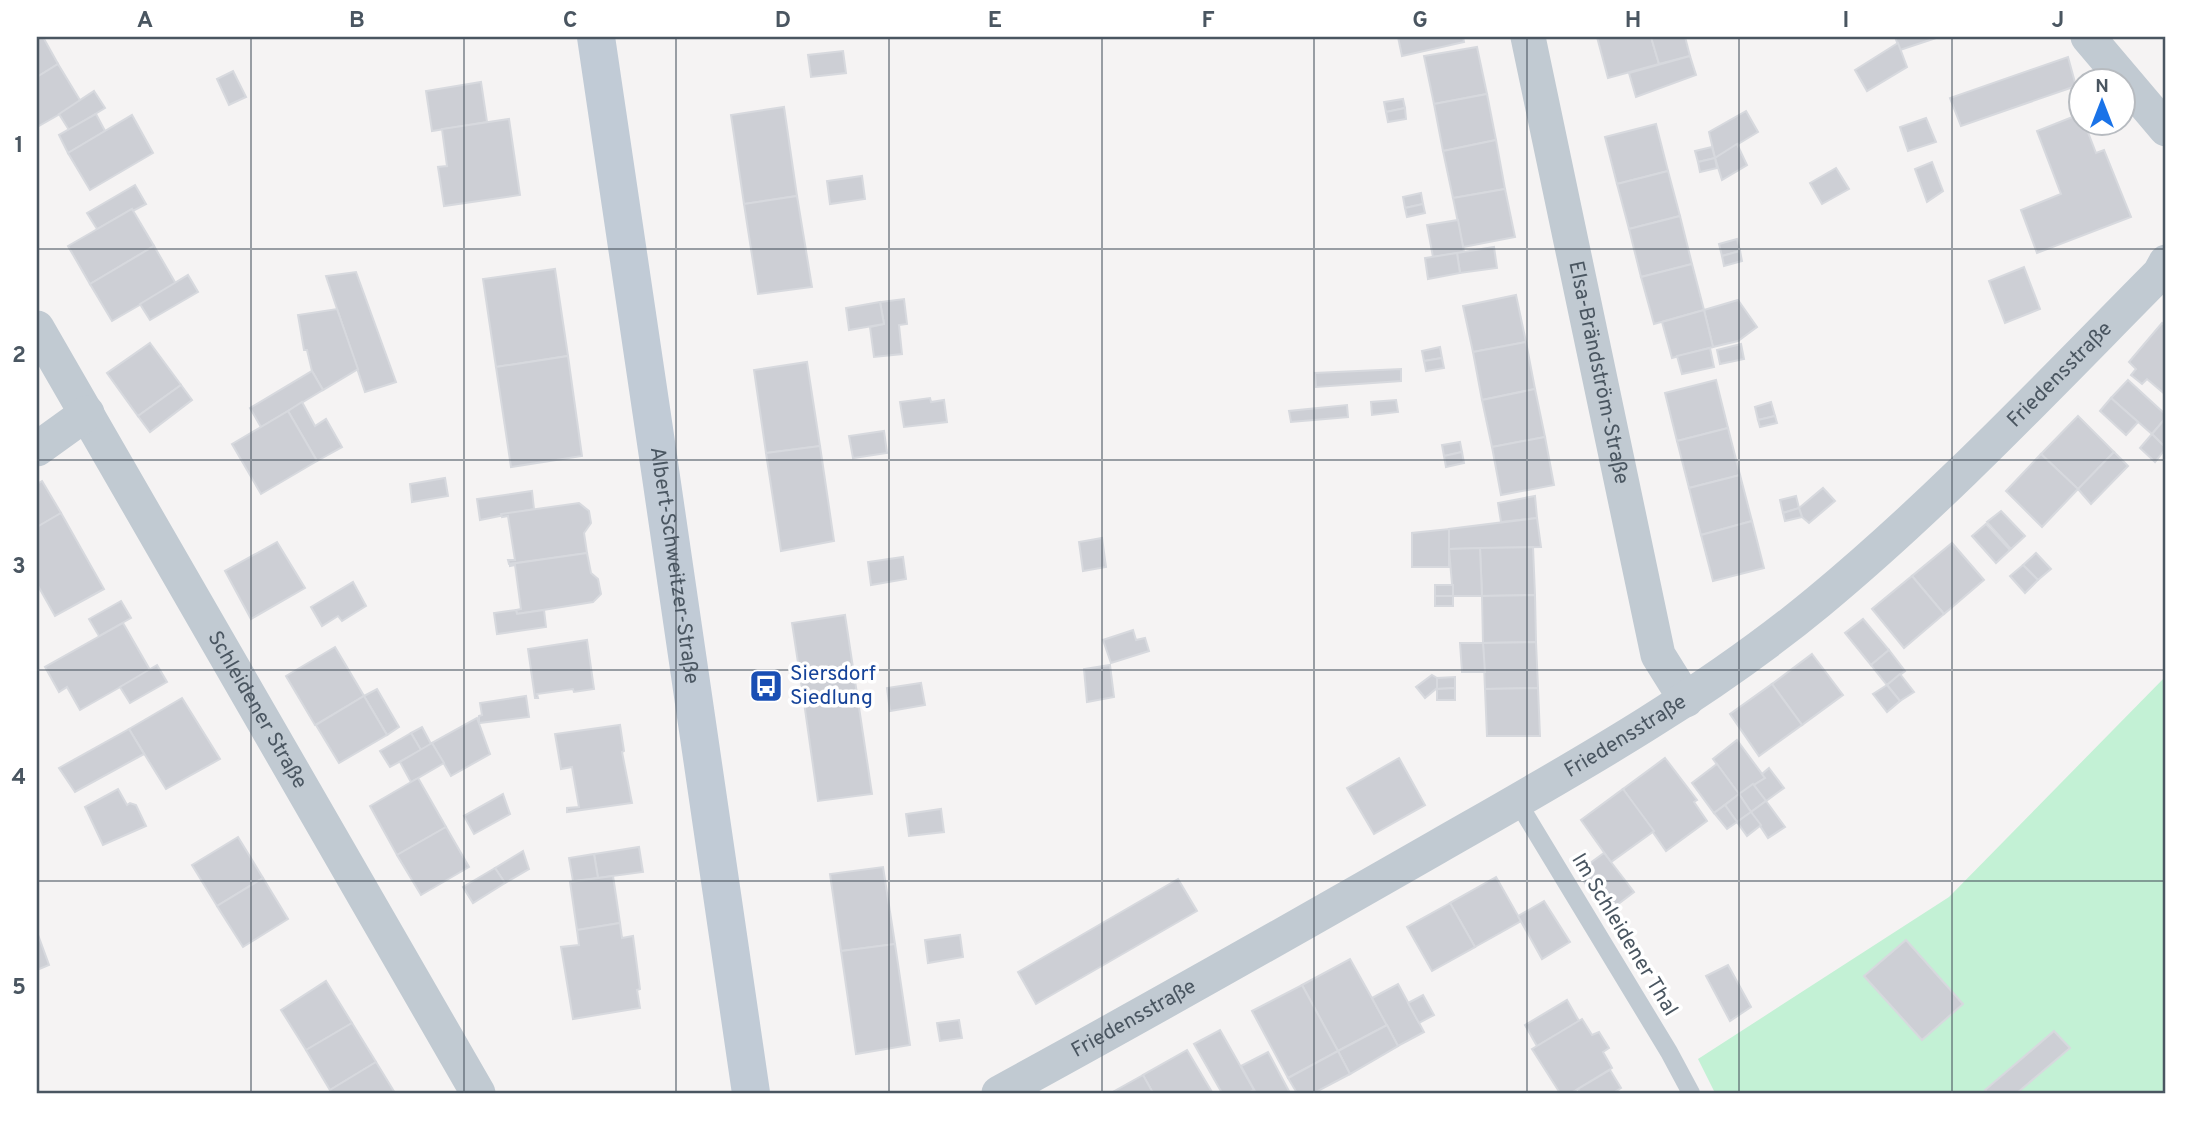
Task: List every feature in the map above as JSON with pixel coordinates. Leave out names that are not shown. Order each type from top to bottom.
[{"type":"main road","name":"Albert-Schweitzer-Straße","points":[[596,37],[707,777],[751,1093]]},
{"type":"street","name":"Elsa-Brändström-Straße","points":[[1528,37],[1658,655],[1686,701]]},
{"type":"street","points":[[2088,37],[2166,130]]},
{"type":"street","name":"Friedensstraße","points":[[999,1093],[1145,1014],[1686,701],[1817,603],[1940,495],[2160,273],[2166,262]]},
{"type":"street","name":"Schleidener Straße","points":[[37,328],[478,1093]]},
{"type":"street","points":[[37,449],[87,414]]},
{"type":"lane","name":"Im Schleidener Thal","points":[[1517,801],[1691,1093]]},
{"type":"green space","points":[[2166,676],[2166,1093],[1715,1093],[1698,1059],[1949,897]]},
{"type":"building","points":[[37,37],[43,37],[58,64],[37,77]]},
{"type":"building","points":[[1398,37],[1463,37],[1464,42],[1402,56]]},
{"type":"building","points":[[1597,37],[1651,37],[1659,64],[1608,78]]},
{"type":"building","points":[[1651,37],[1685,37],[1690,56],[1659,64]]},
{"type":"building","points":[[1895,37],[1939,37],[1900,50]]},
{"type":"building","points":[[1898,43],[1907,67],[1867,91],[1855,70]]},
{"type":"building","points":[[1477,47],[1487,94],[1434,104],[1424,56]]},
{"type":"building","points":[[843,51],[846,73],[811,77],[808,55]]},
{"type":"building","points":[[1690,56],[1696,75],[1636,97],[1629,73]]},
{"type":"building","points":[[2068,57],[2070,66],[2066,66],[2066,89],[1961,126],[1950,98]]},
{"type":"building","points":[[58,64],[81,102],[37,127],[37,77]]},
{"type":"building","points":[[233,71],[246,97],[229,105],[217,79]]},
{"type":"building","points":[[481,82],[487,122],[432,131],[426,91]]},
{"type":"building","points":[[94,91],[105,108],[69,130],[59,114]]},
{"type":"building","points":[[1487,94],[1496,140],[1443,151],[1434,104]]},
{"type":"building","points":[[1403,99],[1405,108],[1386,112],[1384,102]]},
{"type":"building","points":[[784,107],[797,196],[744,204],[731,115]]},
{"type":"building","points":[[1405,108],[1406,119],[1388,122],[1386,112]]},
{"type":"building","points":[[1746,111],[1758,132],[1715,158],[1709,132]]},
{"type":"building","points":[[96,114],[105,131],[68,153],[59,135]]},
{"type":"building","points":[[132,115],[153,153],[90,190],[68,153]]},
{"type":"building","points":[[1926,118],[1936,142],[1908,151],[1900,127]]},
{"type":"building","points":[[509,119],[520,195],[444,206],[438,167],[447,166],[442,129]]},
{"type":"building","points":[[2066,120],[2066,136],[2089,136],[2096,153],[2104,150],[2131,217],[2037,253],[2021,210],[2061,194],[2037,131]]},
{"type":"building","points":[[1656,124],[1668,171],[1617,184],[1605,137]]},
{"type":"building","points":[[1496,140],[1505,189],[1453,198],[1443,151]]},
{"type":"building","points":[[1737,144],[1747,165],[1722,180],[1715,158]]},
{"type":"building","points":[[1712,147],[1715,158],[1698,162],[1695,151]]},
{"type":"building","points":[[1715,158],[1717,168],[1700,172],[1698,162]]},
{"type":"building","points":[[1932,162],[1943,191],[1927,202],[1915,169]]},
{"type":"building","points":[[1836,168],[1849,189],[1822,204],[1810,183]]},
{"type":"building","points":[[1668,171],[1680,216],[1629,229],[1617,184]]},
{"type":"building","points":[[862,176],[865,199],[830,204],[827,181]]},
{"type":"building","points":[[135,185],[146,204],[97,229],[87,213]]},
{"type":"building","points":[[1505,189],[1515,237],[1463,247],[1453,198]]},
{"type":"building","points":[[1421,193],[1423,204],[1405,208],[1403,197]]},
{"type":"building","points":[[797,196],[812,287],[758,294],[744,204]]},
{"type":"building","points":[[1423,204],[1425,213],[1407,217],[1405,208]]},
{"type":"building","points":[[132,209],[154,246],[90,284],[68,246]]},
{"type":"building","points":[[1680,216],[1692,264],[1641,277],[1629,229]]},
{"type":"building","points":[[1458,220],[1464,252],[1433,257],[1427,225]]},
{"type":"building","points":[[1737,239],[1740,251],[1722,256],[1719,244]]},
{"type":"building","points":[[154,246],[176,284],[112,321],[90,284]]},
{"type":"building","points":[[1494,247],[1497,268],[1460,273],[1457,253]]},
{"type":"building","points":[[1740,251],[1742,261],[1724,266],[1722,256]]},
{"type":"building","points":[[1457,253],[1460,273],[1428,279],[1425,258]]},
{"type":"building","points":[[1692,264],[1704,310],[1654,324],[1641,277]]},
{"type":"building","points":[[2024,267],[2040,309],[2005,323],[1989,281]]},
{"type":"building","points":[[555,269],[568,356],[496,367],[483,279]]},
{"type":"building","points":[[356,272],[396,382],[365,392],[326,276]]},
{"type":"building","points":[[188,275],[198,292],[150,320],[140,304]]},
{"type":"building","points":[[1516,295],[1526,342],[1473,352],[1463,306]]},
{"type":"building","points":[[904,299],[907,324],[899,325],[902,354],[874,357],[870,327],[884,324],[880,302]]},
{"type":"building","points":[[1738,300],[1757,327],[1738,341],[1713,347],[1704,310]]},
{"type":"building","points":[[880,302],[884,324],[849,330],[846,308]]},
{"type":"building","points":[[337,309],[358,369],[323,390],[312,371],[307,350],[304,350],[298,315]]},
{"type":"building","points":[[1704,310],[1713,347],[1672,358],[1662,322]]},
{"type":"building","points":[[2162,323],[2166,327],[2166,395],[2147,379],[2142,384],[2131,375],[2136,369],[2129,362]]},
{"type":"building","points":[[1526,342],[1535,389],[1482,400],[1473,352]]},
{"type":"building","points":[[150,343],[181,385],[138,416],[107,373]]},
{"type":"building","points":[[1741,344],[1744,359],[1720,364],[1717,350]]},
{"type":"building","points":[[1440,347],[1442,358],[1424,361],[1422,351]]},
{"type":"building","points":[[1710,348],[1714,367],[1682,374],[1677,356]]},
{"type":"building","points":[[568,356],[582,456],[511,467],[496,367]]},
{"type":"building","points":[[1442,358],[1444,368],[1426,371],[1424,361]]},
{"type":"building","points":[[807,362],[820,446],[766,453],[754,370]]},
{"type":"building","points":[[1401,369],[1401,381],[1316,387],[1315,373]]},
{"type":"building","points":[[312,371],[323,390],[261,427],[250,408]]},
{"type":"building","points":[[1716,380],[1728,428],[1677,441],[1665,393]]},
{"type":"building","points":[[2128,380],[2166,415],[2152,434],[2111,398]]},
{"type":"building","points":[[181,385],[192,400],[150,432],[138,416]]},
{"type":"building","points":[[1535,389],[1545,437],[1492,447],[1482,400]]},
{"type":"building","points":[[930,398],[931,402],[944,400],[947,422],[904,427],[900,402]]},
{"type":"building","points":[[2111,398],[2138,422],[2126,435],[2100,411]]},
{"type":"building","points":[[1396,400],[1398,412],[1372,415],[1371,402]]},
{"type":"building","points":[[302,402],[315,426],[326,419],[342,447],[317,461],[288,411]]},
{"type":"building","points":[[1771,402],[1775,416],[1758,420],[1755,407]]},
{"type":"building","points":[[1347,405],[1348,417],[1291,422],[1289,411]]},
{"type":"building","points":[[288,411],[317,461],[261,494],[232,444]]},
{"type":"building","points":[[1775,416],[1777,423],[1760,427],[1758,420]]},
{"type":"building","points":[[2078,416],[2114,452],[2078,489],[2041,454]]},
{"type":"building","points":[[2163,421],[2166,424],[2166,448],[2152,434]]},
{"type":"building","points":[[1728,428],[1740,475],[1689,488],[1677,441]]},
{"type":"building","points":[[884,431],[887,453],[853,458],[849,436]]},
{"type":"building","points":[[2152,434],[2166,448],[2155,462],[2140,448]]},
{"type":"building","points":[[1545,437],[1554,485],[1501,495],[1492,447]]},
{"type":"building","points":[[1460,442],[1462,452],[1444,456],[1442,445]]},
{"type":"building","points":[[820,446],[834,541],[781,551],[766,453]]},
{"type":"building","points":[[1462,452],[1464,463],[1446,467],[1444,456]]},
{"type":"building","points":[[2114,452],[2128,466],[2091,504],[2078,489]]},
{"type":"building","points":[[2041,454],[2078,489],[2042,527],[2006,491]]},
{"type":"building","points":[[1740,475],[1752,521],[1701,535],[1689,488]]},
{"type":"building","points":[[445,478],[448,496],[412,502],[410,484]]},
{"type":"building","points":[[42,481],[61,513],[37,527],[37,484]]},
{"type":"building","points":[[1823,488],[1835,501],[1809,523],[1802,517],[1799,508]]},
{"type":"building","points":[[532,491],[534,509],[480,520],[477,499]]},
{"type":"building","points":[[1535,496],[1537,518],[1501,522],[1498,503]]},
{"type":"building","points":[[1796,496],[1799,508],[1783,513],[1780,500]]},
{"type":"building","points":[[579,503],[589,511],[591,523],[584,533],[587,553],[509,564],[508,560],[515,560],[508,516],[502,517],[501,514]]},
{"type":"building","points":[[1799,508],[1802,517],[1785,521],[1783,513]]},
{"type":"building","points":[[2001,511],[2025,536],[2011,549],[1987,522]]},
{"type":"building","points":[[61,513],[104,589],[55,616],[37,584],[37,527]]},
{"type":"building","points":[[1537,518],[1541,547],[1449,549],[1449,529]]},
{"type":"building","points":[[1752,521],[1764,568],[1713,581],[1701,535]]},
{"type":"building","points":[[1986,524],[2010,550],[1996,563],[1972,536]]},
{"type":"building","points":[[1449,529],[1449,567],[1412,567],[1412,533]]},
{"type":"building","points":[[1102,538],[1106,567],[1083,571],[1079,542]]},
{"type":"building","points":[[277,542],[305,588],[251,619],[225,571]]},
{"type":"building","points":[[1952,543],[1984,580],[1944,614],[1912,576]]},
{"type":"building","points":[[1533,547],[1535,595],[1482,596],[1480,548]]},
{"type":"building","points":[[1480,548],[1482,596],[1453,596],[1449,549]]},
{"type":"building","points":[[587,553],[591,573],[598,579],[601,594],[593,602],[517,614],[516,610],[521,609],[515,565],[510,564]]},
{"type":"building","points":[[2036,553],[2051,569],[2038,580],[2023,565]]},
{"type":"building","points":[[903,557],[906,579],[871,585],[868,562]]},
{"type":"building","points":[[2023,565],[2038,580],[2025,593],[2010,576]]},
{"type":"building","points":[[1912,576],[1944,614],[1904,648],[1872,609]]},
{"type":"building","points":[[353,582],[366,606],[342,621],[338,616],[322,626],[311,607]]},
{"type":"building","points":[[1435,585],[1453,585],[1453,596],[1435,596]]},
{"type":"building","points":[[1535,595],[1536,642],[1483,643],[1482,596]]},
{"type":"building","points":[[1435,596],[1453,596],[1453,606],[1435,606]]},
{"type":"building","points":[[121,601],[131,618],[99,636],[89,619]]},
{"type":"building","points":[[516,610],[517,614],[544,610],[546,627],[497,634],[494,613]]},
{"type":"building","points":[[845,615],[857,694],[804,702],[792,623]]},
{"type":"building","points":[[1863,619],[1889,650],[1871,665],[1845,633]]},
{"type":"building","points":[[123,623],[150,670],[80,710],[67,687],[59,692],[45,667]]},
{"type":"building","points":[[1133,630],[1136,640],[1145,638],[1149,651],[1111,663],[1103,640]]},
{"type":"building","points":[[587,640],[594,689],[537,694],[538,698],[535,698],[528,649]]},
{"type":"building","points":[[1536,642],[1538,688],[1485,689],[1483,643]]},
{"type":"building","points":[[1460,643],[1483,643],[1485,672],[1462,672]]},
{"type":"building","points":[[335,647],[364,696],[315,725],[286,676]]},
{"type":"building","points":[[1889,650],[1905,671],[1887,685],[1871,665]]},
{"type":"building","points":[[1812,654],[1843,695],[1802,725],[1772,684]]},
{"type":"building","points":[[157,665],[167,682],[130,703],[120,687]]},
{"type":"building","points":[[1110,665],[1114,697],[1087,702],[1084,669]]},
{"type":"building","points":[[1900,674],[1914,692],[1900,701],[1887,685]]},
{"type":"building","points":[[1432,675],[1437,678],[1437,688],[1425,698],[1416,687]]},
{"type":"building","points":[[1455,677],[1455,688],[1437,689],[1437,678]]},
{"type":"building","points":[[921,683],[925,705],[890,711],[887,688]]},
{"type":"building","points":[[1772,684],[1802,725],[1759,756],[1730,714]]},
{"type":"building","points":[[1887,685],[1900,701],[1887,712],[1873,694]]},
{"type":"building","points":[[1455,688],[1455,700],[1437,700],[1437,689]]},
{"type":"building","points":[[1538,688],[1540,736],[1487,736],[1485,689]]},
{"type":"building","points":[[377,689],[399,727],[387,735],[364,696]]},
{"type":"building","points":[[857,694],[872,794],[818,801],[804,702]]},
{"type":"building","points":[[364,696],[387,735],[339,763],[316,725]]},
{"type":"building","points":[[526,696],[529,717],[479,723],[479,716],[482,715],[480,703]]},
{"type":"building","points":[[182,698],[220,759],[166,789],[129,729]]},
{"type":"building","points":[[477,718],[490,754],[451,776],[432,743]]},
{"type":"building","points":[[620,725],[622,752],[632,803],[567,812],[567,808],[579,807],[572,767],[561,769],[555,734]]},
{"type":"building","points":[[422,727],[431,744],[421,750],[411,733]]},
{"type":"building","points":[[129,729],[144,754],[75,792],[59,768]]},
{"type":"building","points":[[411,733],[421,750],[390,767],[380,751]]},
{"type":"building","points":[[1737,740],[1765,778],[1739,794],[1713,759]]},
{"type":"building","points":[[432,743],[444,763],[411,782],[400,762]]},
{"type":"building","points":[[1399,758],[1425,805],[1374,834],[1347,788]]},
{"type":"building","points":[[1665,758],[1697,800],[1694,802],[1707,821],[1666,851],[1623,789]]},
{"type":"building","points":[[1717,764],[1739,794],[1714,813],[1692,783]]},
{"type":"building","points":[[1769,768],[1784,788],[1766,801],[1754,785],[1765,778],[1762,774]]},
{"type":"building","points":[[418,778],[446,827],[397,855],[370,806]]},
{"type":"building","points":[[1753,784],[1766,801],[1751,812],[1739,794]]},
{"type":"building","points":[[118,789],[127,805],[136,805],[146,826],[103,845],[85,807]]},
{"type":"building","points":[[1623,789],[1654,831],[1611,862],[1581,820]]},
{"type":"building","points":[[503,794],[510,814],[474,834],[464,816]]},
{"type":"building","points":[[1739,794],[1751,812],[1737,822],[1725,805]]},
{"type":"building","points":[[1766,801],[1785,827],[1768,838],[1751,812]]},
{"type":"building","points":[[1725,805],[1737,822],[1727,829],[1714,813]]},
{"type":"building","points":[[941,809],[944,832],[909,836],[906,814]]},
{"type":"building","points":[[1751,812],[1761,825],[1747,836],[1737,822]]},
{"type":"building","points":[[446,827],[469,867],[421,895],[397,855]]},
{"type":"building","points":[[238,837],[263,878],[217,906],[192,865]]},
{"type":"building","points":[[639,847],[643,872],[598,878],[594,854]]},
{"type":"building","points":[[523,851],[529,869],[505,883],[495,868]]},
{"type":"building","points":[[1604,853],[1634,892],[1605,914],[1578,872]]},
{"type":"building","points":[[594,854],[598,878],[573,881],[569,858]]},
{"type":"building","points":[[883,867],[895,944],[841,951],[830,874]]},
{"type":"building","points":[[495,868],[505,883],[473,903],[463,887]]},
{"type":"building","points":[[613,876],[620,923],[577,930],[570,882]]},
{"type":"building","points":[[1496,877],[1521,921],[1475,947],[1450,903]]},
{"type":"building","points":[[263,878],[288,919],[243,947],[217,906]]},
{"type":"building","points":[[1178,879],[1197,911],[1036,1004],[1018,972]]},
{"type":"building","points":[[1544,901],[1570,942],[1542,959],[1518,916]]},
{"type":"building","points":[[1450,903],[1475,947],[1432,971],[1407,927]]},
{"type":"building","points":[[620,923],[622,938],[633,936],[640,1008],[573,1019],[561,947],[579,945],[577,930]]},
{"type":"building","points":[[37,932],[49,965],[37,970]]},
{"type":"building","points":[[960,935],[963,957],[928,963],[925,940]]},
{"type":"building","points":[[1906,940],[1963,1004],[1922,1040],[1864,976]]},
{"type":"building","points":[[895,944],[910,1045],[856,1054],[841,951]]},
{"type":"building","points":[[1350,959],[1387,1025],[1338,1051],[1302,985]]},
{"type":"building","points":[[1728,965],[1751,1007],[1730,1021],[1706,976]]},
{"type":"building","points":[[326,981],[352,1023],[306,1050],[281,1010]]},
{"type":"building","points":[[1398,984],[1424,1032],[1398,1046],[1372,998]]},
{"type":"building","points":[[1302,985],[1338,1051],[1288,1078],[1252,1011]]},
{"type":"building","points":[[1423,995],[1434,1015],[1419,1023],[1408,1003]]},
{"type":"building","points":[[1567,1000],[1579,1021],[1537,1046],[1525,1025]]},
{"type":"building","points":[[1582,1019],[1592,1035],[1599,1032],[1609,1048],[1603,1052],[1612,1068],[1571,1093],[1560,1093],[1532,1049]]},
{"type":"building","points":[[959,1020],[962,1038],[940,1041],[937,1023]]},
{"type":"building","points":[[352,1023],[376,1062],[330,1090],[306,1050]]},
{"type":"building","points":[[1387,1025],[1398,1046],[1350,1074],[1338,1051]]},
{"type":"building","points":[[1220,1030],[1254,1090],[1248,1093],[1222,1093],[1194,1044]]},
{"type":"building","points":[[2054,1031],[2070,1048],[2017,1093],[1988,1093],[1985,1090]]},
{"type":"building","points":[[1187,1050],[1212,1092],[1153,1093],[1143,1075]]},
{"type":"building","points":[[1338,1051],[1350,1074],[1314,1093],[1297,1093],[1288,1078]]},
{"type":"building","points":[[1268,1052],[1290,1093],[1256,1093],[1241,1066]]},
{"type":"building","points":[[376,1062],[395,1093],[332,1093],[330,1090]]},
{"type":"building","points":[[1610,1070],[1621,1088],[1613,1093],[1581,1093],[1578,1089]]},
{"type":"building","points":[[1143,1075],[1153,1093],[1111,1093]]},
{"type":"place","name":"Siersdorf Siedlung","points":[[766,686]]}]
